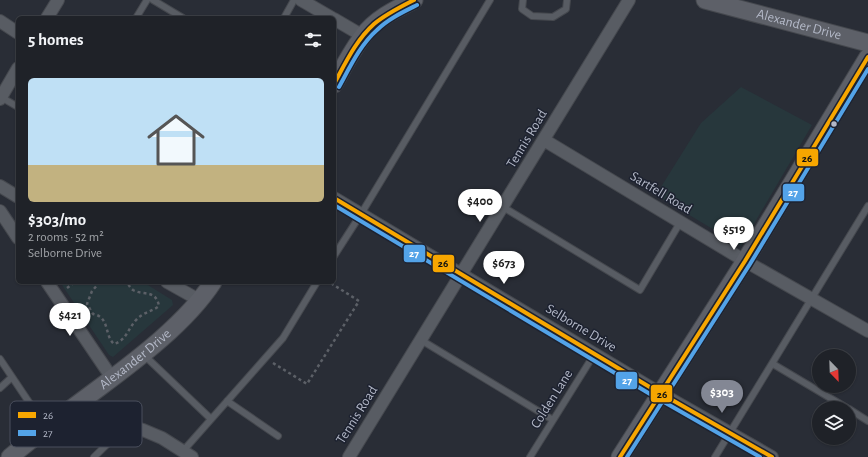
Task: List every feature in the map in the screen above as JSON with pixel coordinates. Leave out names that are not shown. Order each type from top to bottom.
[{"type":"main road","points":[[336,81],[362,36],[379,20],[414,0]]},
{"type":"main road","name":"Alexander Drive","points":[[705,0],[868,44]]},
{"type":"main road","points":[[620,457],[745,261],[868,57]]},
{"type":"main road","name":"Alexander Drive","points":[[81,401],[143,354],[180,321],[212,284]]},
{"type":"main road","name":"Alexander Drive","points":[[10,457],[22,447]]},
{"type":"street","points":[[48,16],[58,0]]},
{"type":"street","points":[[302,0],[330,16]]},
{"type":"street","name":"Tennis Road","points":[[349,457],[629,0]]},
{"type":"street","points":[[336,20],[362,36]]},
{"type":"street","points":[[0,21],[16,32]]},
{"type":"street","points":[[1,98],[16,72]]},
{"type":"street","name":"Sartfell Road","points":[[544,140],[745,261],[868,331]]},
{"type":"street","points":[[0,186],[16,196]]},
{"type":"street","name":"Selborne Drive","points":[[336,199],[661,393],[772,457]]},
{"type":"street","points":[[0,211],[16,235]]},
{"type":"street","points":[[48,284],[112,378]]},
{"type":"street","points":[[171,284],[199,300]]},
{"type":"street","points":[[142,430],[162,438],[184,455]]},
{"type":"lane","points":[[137,16],[147,0]]},
{"type":"lane","points":[[152,0],[180,16]]},
{"type":"lane","points":[[285,16],[294,0]]},
{"type":"lane","points":[[336,253],[490,0]]},
{"type":"lane","points":[[523,0],[522,9],[532,16],[553,16],[566,9],[567,0]]},
{"type":"lane","points":[[1,98],[16,106]]},
{"type":"lane","points":[[715,457],[868,206]]},
{"type":"lane","points":[[503,207],[640,290],[681,222]]},
{"type":"lane","points":[[184,455],[211,419],[283,338],[316,284]]},
{"type":"lane","points":[[421,340],[553,420]]},
{"type":"lane","name":"Colden Lane","points":[[530,457],[595,353]]},
{"type":"lane","points":[[143,354],[211,419]]},
{"type":"lane","points":[[0,360],[28,401]]},
{"type":"lane","points":[[773,364],[835,401]]},
{"type":"lane","points":[[0,388],[12,378]]},
{"type":"lane","points":[[227,401],[278,436]]},
{"type":"lane","points":[[856,414],[868,421]]},
{"type":"lane","points":[[94,457],[104,447]]},
{"type":"path","points":[[65,290],[72,284]]},
{"type":"path","points":[[96,286],[86,304],[93,314],[97,314],[104,321],[107,326],[108,335],[114,344],[121,342],[132,324],[138,318],[159,306],[158,300],[152,295],[134,290],[129,284]]},
{"type":"path","points":[[265,358],[307,384],[359,302],[332,284]]},
{"type":"shaded area","points":[[741,87],[812,125],[741,246],[656,195],[701,123]]},
{"type":"shaded area","points":[[61,284],[146,284],[172,300],[173,305],[113,357],[109,355]]},
{"type":"transit line","name":"26","points":[[336,80],[351,52],[368,30],[383,17],[414,0]]},
{"type":"transit line","name":"27","points":[[339,87],[365,42],[381,26],[417,5]]},
{"type":"transit line","name":"26","points":[[620,457],[745,261],[868,57]]},
{"type":"transit line","name":"27","points":[[627,457],[750,264],[868,69]]},
{"type":"transit line","name":"26","points":[[336,199],[653,389],[772,457]]},
{"type":"transit line","name":"27","points":[[336,206],[650,394],[760,457]]}]
